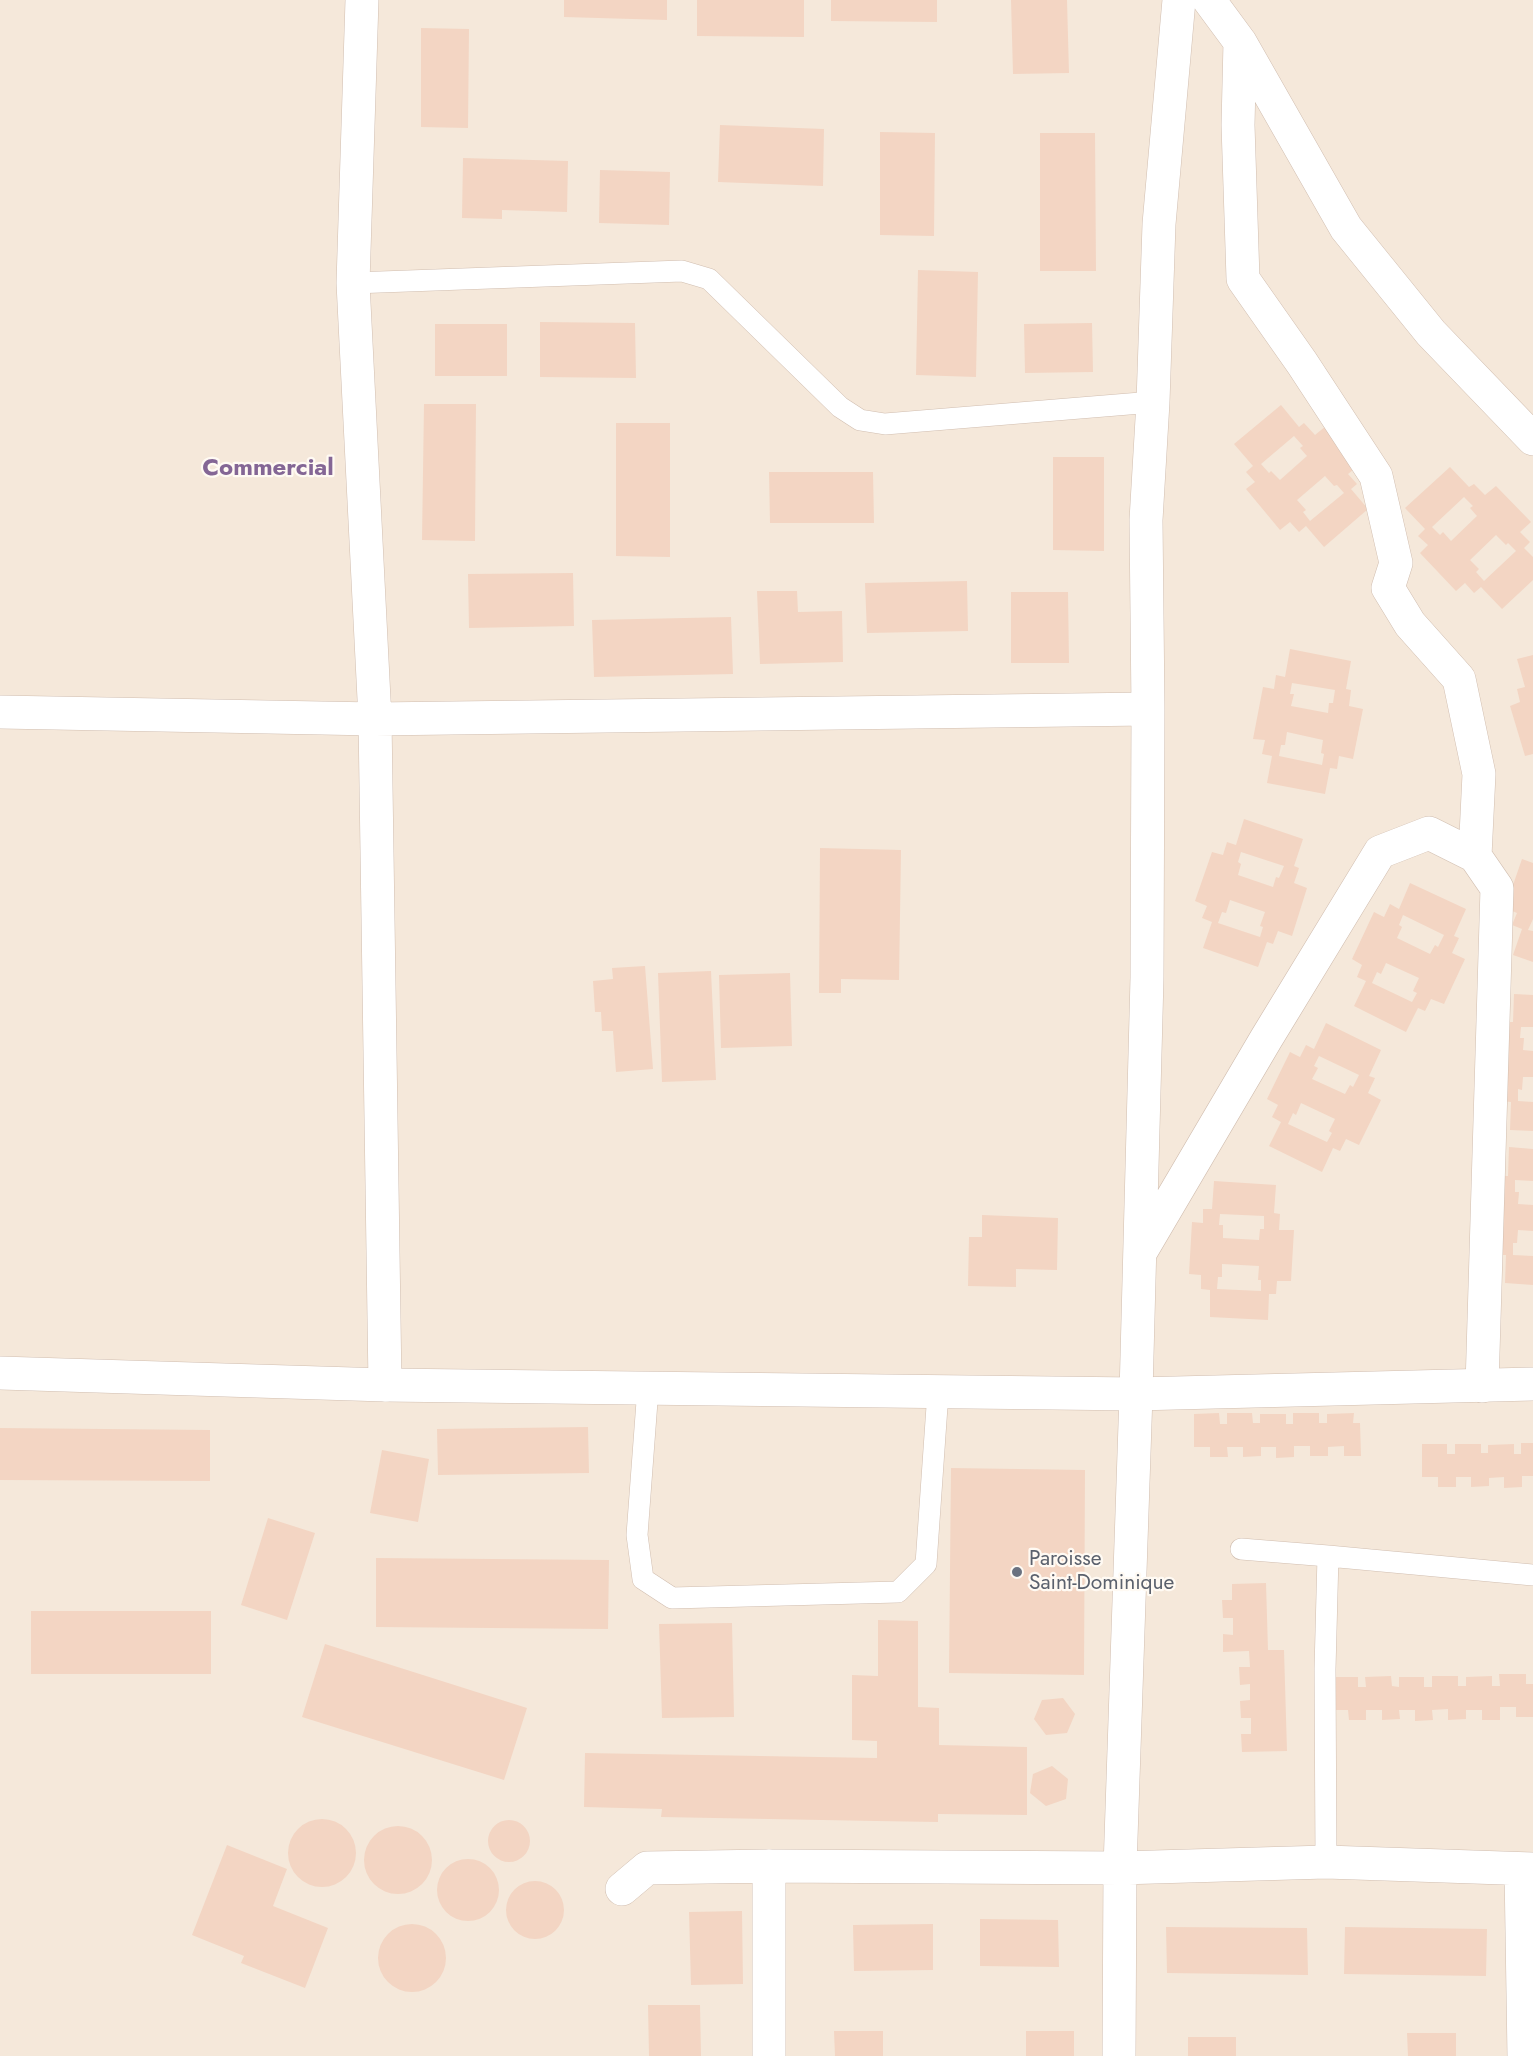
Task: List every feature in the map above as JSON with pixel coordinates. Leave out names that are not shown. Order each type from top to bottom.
[{"type":"street","points":[[362,0],[353,283],[375,719],[385,1385]]},
{"type":"street","points":[[1119,2056],[1120,1868],[1147,978],[1146,520],[1153,402],[1159,224],[1179,0]]},
{"type":"street","points":[[1209,0],[1240,42],[1346,228],[1431,333],[1533,439]]},
{"type":"street","points":[[1240,42],[1238,125],[1243,279],[1302,363],[1376,476],[1396,563],[1388,588],[1410,624],[1459,679],[1479,774],[1475,856]]},
{"type":"street","points":[[0,712],[375,719],[1148,709]]},
{"type":"street","points":[[1139,1255],[1266,1039],[1380,852],[1429,833],[1475,856],[1497,888],[1482,1386]]},
{"type":"street","points":[[0,1373],[385,1385],[1136,1394],[1533,1384]]},
{"type":"street","points":[[622,1889],[647,1868],[769,1866],[1120,1868],[1326,1862],[1527,1869],[1524,2056]]},
{"type":"street","points":[[769,1866],[769,2056]]},
{"type":"lane","points":[[353,283],[682,271],[710,279],[840,407],[860,420],[885,424],[1153,402]]},
{"type":"lane","points":[[648,1388],[637,1535],[643,1579],[672,1598],[898,1592],[926,1564],[938,1392]]},
{"type":"lane","points":[[1241,1549],[1533,1575]]},
{"type":"lane","points":[[1326,1862],[1325,1669],[1328,1556]]},
{"type":"shaded area","points":[[0,0],[1533,0],[1533,2056],[0,2056]]},
{"type":"building","points":[[564,0],[667,0],[667,20],[564,17]]},
{"type":"building","points":[[697,0],[804,0],[804,37],[697,36]]},
{"type":"building","points":[[831,0],[937,0],[937,22],[831,21]]},
{"type":"building","points":[[1011,0],[1067,0],[1069,73],[1013,74]]},
{"type":"building","points":[[421,28],[469,29],[468,128],[421,127]]},
{"type":"building","points":[[720,125],[824,129],[823,186],[718,182]]},
{"type":"building","points":[[880,132],[935,133],[934,236],[880,235]]},
{"type":"building","points":[[1040,133],[1095,133],[1096,271],[1040,271]]},
{"type":"building","points":[[463,158],[568,161],[567,212],[502,210],[502,219],[462,218]]},
{"type":"building","points":[[600,170],[670,172],[669,225],[599,223]]},
{"type":"building","points":[[918,270],[978,272],[976,377],[916,375]]},
{"type":"building","points":[[540,322],[635,323],[636,378],[540,377]]},
{"type":"building","points":[[1092,323],[1093,372],[1025,373],[1024,324]]},
{"type":"building","points":[[435,324],[507,324],[507,376],[435,376]]},
{"type":"building","points":[[424,404],[476,404],[475,541],[422,540]]},
{"type":"building","points":[[1281,405],[1299,427],[1304,423],[1315,435],[1326,426],[1359,465],[1348,474],[1357,484],[1351,489],[1368,509],[1324,547],[1306,526],[1299,532],[1290,522],[1280,530],[1246,489],[1255,482],[1246,472],[1253,466],[1234,444]],"holes":[[[1294,436],[1303,446],[1300,448],[1307,456],[1280,480],[1261,464]],[[1325,476],[1344,493],[1310,521],[1303,512],[1306,510],[1297,500]]]},
{"type":"building","points":[[616,423],[670,423],[670,557],[616,556]]},
{"type":"building","points":[[1053,457],[1104,457],[1104,551],[1053,550]]},
{"type":"building","points":[[1450,467],[1469,487],[1474,484],[1485,495],[1496,486],[1531,522],[1520,532],[1530,542],[1524,548],[1533,557],[1533,580],[1502,609],[1481,587],[1474,593],[1465,583],[1456,591],[1420,553],[1428,545],[1418,536],[1425,529],[1405,508]],"holes":[[[1464,497],[1473,506],[1470,508],[1477,516],[1451,541],[1443,532],[1440,535],[1432,527]],[[1496,535],[1516,551],[1484,581],[1476,572],[1479,569],[1470,560]]]},
{"type":"building","points":[[769,472],[873,472],[874,523],[770,523]]},
{"type":"building","points":[[573,573],[574,626],[469,628],[468,574]]},
{"type":"building","points":[[967,581],[968,631],[867,633],[865,583]]},
{"type":"building","points":[[757,591],[797,591],[798,612],[842,611],[843,662],[760,664]]},
{"type":"building","points":[[1011,592],[1068,592],[1069,663],[1011,663]]},
{"type":"building","points":[[731,617],[733,674],[594,677],[592,620]]},
{"type":"building","points":[[1290,649],[1351,661],[1346,689],[1351,690],[1349,706],[1363,709],[1353,759],[1339,756],[1337,769],[1330,768],[1325,794],[1267,783],[1272,756],[1262,754],[1265,740],[1253,739],[1263,687],[1274,689],[1276,675],[1285,677]],"holes":[[[1292,683],[1335,690],[1333,703],[1329,703],[1328,713],[1291,706],[1294,694],[1290,694]],[[1287,732],[1323,740],[1322,765],[1279,756],[1281,745],[1285,745]]]},
{"type":"building","points":[[1533,655],[1533,754],[1525,756],[1510,706],[1520,702],[1517,689],[1525,687],[1517,659]]},
{"type":"building","points":[[1244,819],[1303,839],[1294,866],[1299,868],[1294,883],[1307,888],[1292,936],[1278,931],[1273,944],[1267,942],[1258,967],[1203,948],[1212,922],[1202,918],[1207,906],[1195,901],[1212,852],[1223,855],[1227,842],[1236,845]],"holes":[[[1241,852],[1284,866],[1279,878],[1276,877],[1273,887],[1238,875]],[[1230,900],[1265,912],[1260,926],[1263,927],[1260,937],[1218,923],[1222,912],[1226,913]]]},
{"type":"building","points":[[820,848],[901,850],[899,980],[841,979],[841,993],[819,993]]},
{"type":"building","points":[[1522,859],[1533,863],[1533,919],[1528,930],[1533,931],[1533,962],[1513,955],[1522,929],[1512,925],[1517,913],[1505,908]]},
{"type":"building","points":[[1410,883],[1466,909],[1454,936],[1459,938],[1452,953],[1465,959],[1444,1004],[1431,999],[1425,1011],[1418,1008],[1406,1032],[1354,1006],[1366,981],[1357,977],[1362,965],[1352,959],[1374,912],[1384,917],[1390,904],[1399,909]],"holes":[[[1403,915],[1444,935],[1438,947],[1435,945],[1430,954],[1397,938],[1402,927],[1399,925]],[[1386,963],[1419,978],[1413,991],[1417,993],[1412,1002],[1372,983],[1377,972],[1381,974]]]},
{"type":"building","points":[[645,966],[653,1069],[616,1072],[613,1031],[602,1031],[601,1012],[595,1012],[593,981],[613,979],[612,968]]},
{"type":"building","points":[[711,971],[716,1080],[662,1082],[658,973]]},
{"type":"building","points":[[790,973],[792,1046],[721,1048],[719,975]]},
{"type":"building","points":[[1514,994],[1533,995],[1533,1027],[1521,1027],[1520,1038],[1524,1038],[1523,1050],[1533,1051],[1533,1077],[1523,1077],[1522,1090],[1518,1089],[1518,1101],[1533,1102],[1533,1131],[1510,1130],[1511,1102],[1501,1101],[1504,1022],[1513,1022]]},
{"type":"building","points":[[1326,1023],[1381,1050],[1369,1076],[1375,1078],[1368,1093],[1381,1100],[1359,1145],[1346,1139],[1340,1151],[1333,1148],[1322,1172],[1269,1146],[1281,1122],[1272,1117],[1278,1105],[1267,1099],[1290,1052],[1300,1057],[1306,1045],[1314,1049]],"holes":[[[1319,1056],[1359,1075],[1353,1087],[1350,1085],[1345,1094],[1312,1079],[1318,1068],[1314,1066]],[[1301,1103],[1335,1119],[1327,1142],[1288,1124],[1293,1113],[1296,1115]]]},
{"type":"building","points":[[1509,1147],[1533,1149],[1533,1181],[1515,1180],[1515,1192],[1519,1192],[1518,1204],[1533,1205],[1533,1231],[1518,1230],[1517,1243],[1513,1243],[1513,1255],[1533,1256],[1533,1285],[1505,1283],[1506,1255],[1496,1255],[1499,1176],[1508,1176]]},
{"type":"building","points":[[1214,1181],[1276,1185],[1274,1213],[1280,1214],[1279,1230],[1294,1230],[1291,1281],[1277,1281],[1276,1294],[1269,1294],[1268,1320],[1210,1317],[1210,1290],[1201,1289],[1201,1275],[1189,1274],[1192,1222],[1203,1223],[1203,1209],[1212,1209]],"holes":[[[1220,1214],[1264,1216],[1264,1229],[1260,1229],[1259,1240],[1223,1238],[1223,1225],[1219,1225]],[[1222,1264],[1259,1266],[1258,1280],[1261,1280],[1261,1291],[1217,1289],[1218,1277],[1222,1277]]]},
{"type":"building","points":[[982,1215],[1058,1218],[1057,1270],[1016,1269],[1016,1287],[968,1286],[969,1237],[982,1237]]},
{"type":"building","points":[[1219,1413],[1220,1424],[1227,1424],[1227,1413],[1252,1413],[1253,1423],[1260,1423],[1260,1414],[1286,1414],[1286,1424],[1293,1424],[1293,1413],[1319,1413],[1319,1423],[1327,1423],[1327,1414],[1354,1413],[1353,1423],[1360,1423],[1361,1456],[1344,1456],[1344,1446],[1328,1447],[1328,1456],[1310,1456],[1310,1446],[1294,1446],[1294,1457],[1276,1458],[1276,1447],[1261,1447],[1261,1456],[1243,1457],[1243,1447],[1227,1447],[1228,1457],[1210,1457],[1210,1447],[1194,1447],[1194,1414]]},
{"type":"building","points":[[588,1427],[589,1473],[438,1475],[437,1429]]},
{"type":"building","points":[[0,1428],[210,1430],[210,1481],[0,1480]]},
{"type":"building","points":[[1521,1443],[1533,1443],[1533,1476],[1522,1476],[1522,1487],[1504,1488],[1504,1477],[1489,1478],[1489,1486],[1471,1487],[1471,1477],[1456,1477],[1456,1487],[1438,1487],[1438,1477],[1422,1477],[1422,1444],[1447,1444],[1447,1454],[1455,1454],[1455,1444],[1481,1444],[1481,1453],[1488,1453],[1488,1445],[1514,1444],[1514,1454],[1521,1454]]},
{"type":"building","points":[[382,1450],[429,1459],[418,1522],[370,1513]]},
{"type":"building","name":"Paroisse Saint-Dominique","points":[[951,1468],[1085,1470],[1084,1675],[949,1673]]},
{"type":"building","points":[[268,1518],[315,1533],[287,1620],[241,1605]]},
{"type":"building","points":[[376,1558],[609,1560],[608,1629],[376,1627]]},
{"type":"building","points":[[1266,1583],[1268,1650],[1284,1650],[1287,1751],[1242,1752],[1241,1734],[1251,1734],[1251,1718],[1241,1718],[1240,1701],[1250,1700],[1250,1684],[1240,1685],[1239,1667],[1250,1667],[1249,1651],[1223,1652],[1223,1634],[1233,1635],[1233,1618],[1223,1618],[1222,1600],[1232,1600],[1232,1584]]},
{"type":"building","points":[[31,1611],[211,1611],[211,1674],[31,1674]]},
{"type":"building","points":[[878,1620],[918,1621],[918,1707],[939,1708],[939,1745],[1027,1747],[1027,1815],[938,1814],[938,1822],[876,1821],[661,1817],[662,1809],[584,1807],[585,1753],[877,1758],[877,1741],[852,1740],[852,1675],[878,1676]]},
{"type":"building","points":[[732,1623],[734,1717],[662,1718],[659,1624]]},
{"type":"building","points":[[325,1644],[527,1708],[504,1780],[302,1717]]},
{"type":"building","points":[[1499,1674],[1526,1674],[1526,1684],[1533,1684],[1533,1717],[1516,1717],[1516,1707],[1500,1707],[1500,1720],[1482,1720],[1482,1710],[1466,1710],[1466,1719],[1448,1720],[1448,1709],[1432,1710],[1433,1720],[1415,1721],[1415,1710],[1399,1710],[1400,1719],[1382,1720],[1382,1710],[1366,1710],[1366,1720],[1349,1720],[1348,1710],[1333,1710],[1332,1677],[1358,1677],[1358,1687],[1366,1687],[1365,1677],[1391,1676],[1392,1686],[1399,1687],[1399,1677],[1424,1677],[1424,1687],[1432,1687],[1432,1676],[1458,1676],[1458,1686],[1466,1686],[1466,1677],[1492,1676],[1492,1686],[1500,1686]]},
{"type":"building","points":[[1063,1698],[1075,1714],[1067,1733],[1046,1735],[1034,1719],[1042,1700]]},
{"type":"building","points":[[1052,1766],[1068,1779],[1066,1799],[1046,1806],[1030,1793],[1033,1774]]},
{"type":"building","points":[[322,1819],[335,1822],[346,1829],[353,1840],[356,1853],[353,1866],[346,1877],[335,1884],[322,1887],[309,1884],[298,1877],[291,1866],[288,1853],[291,1840],[298,1829],[309,1822]]},
{"type":"building","points":[[509,1820],[517,1821],[524,1826],[529,1833],[529,1849],[524,1856],[517,1861],[509,1862],[501,1861],[494,1856],[489,1849],[488,1841],[489,1833],[494,1826],[501,1821]]},
{"type":"building","points":[[398,1826],[411,1829],[422,1836],[429,1847],[432,1860],[429,1873],[422,1884],[411,1891],[398,1894],[385,1891],[374,1884],[367,1873],[364,1860],[367,1847],[374,1836],[385,1829]]},
{"type":"building","points":[[227,1845],[287,1869],[273,1906],[328,1928],[305,1988],[241,1963],[244,1956],[192,1935]]},
{"type":"building","points":[[468,1859],[490,1868],[499,1890],[490,1912],[468,1921],[446,1912],[437,1890],[446,1868]]},
{"type":"building","points":[[535,1881],[551,1886],[559,1894],[564,1910],[559,1926],[551,1934],[535,1939],[519,1934],[511,1926],[506,1910],[511,1894],[519,1886]]},
{"type":"building","points":[[742,1911],[743,1984],[691,1985],[689,1912]]},
{"type":"building","points":[[980,1919],[1058,1920],[1059,1967],[980,1966]]},
{"type":"building","points":[[412,1924],[425,1927],[436,1934],[443,1945],[446,1958],[443,1971],[436,1982],[425,1989],[412,1992],[399,1989],[388,1982],[381,1971],[378,1958],[381,1945],[388,1934],[399,1927]]},
{"type":"building","points":[[933,1924],[933,1970],[854,1971],[853,1925]]},
{"type":"building","points":[[1166,1927],[1307,1928],[1308,1975],[1167,1973]]},
{"type":"building","points":[[1345,1927],[1487,1929],[1486,1976],[1344,1974]]},
{"type":"building","points":[[648,2005],[700,2005],[701,2056],[649,2056]]},
{"type":"building","points":[[834,2031],[883,2031],[883,2056],[835,2056]]},
{"type":"building","points":[[1026,2031],[1074,2031],[1074,2056],[1026,2056]]},
{"type":"building","points":[[1407,2033],[1456,2033],[1456,2056],[1408,2056]]},
{"type":"building","points":[[1188,2037],[1236,2037],[1236,2056],[1188,2056]]},
{"type":"place","name":"Paroisse Saint-Dominique","points":[[1017,1572]]},
{"type":"district","name":"Commercial","points":[[268,469]]}]
